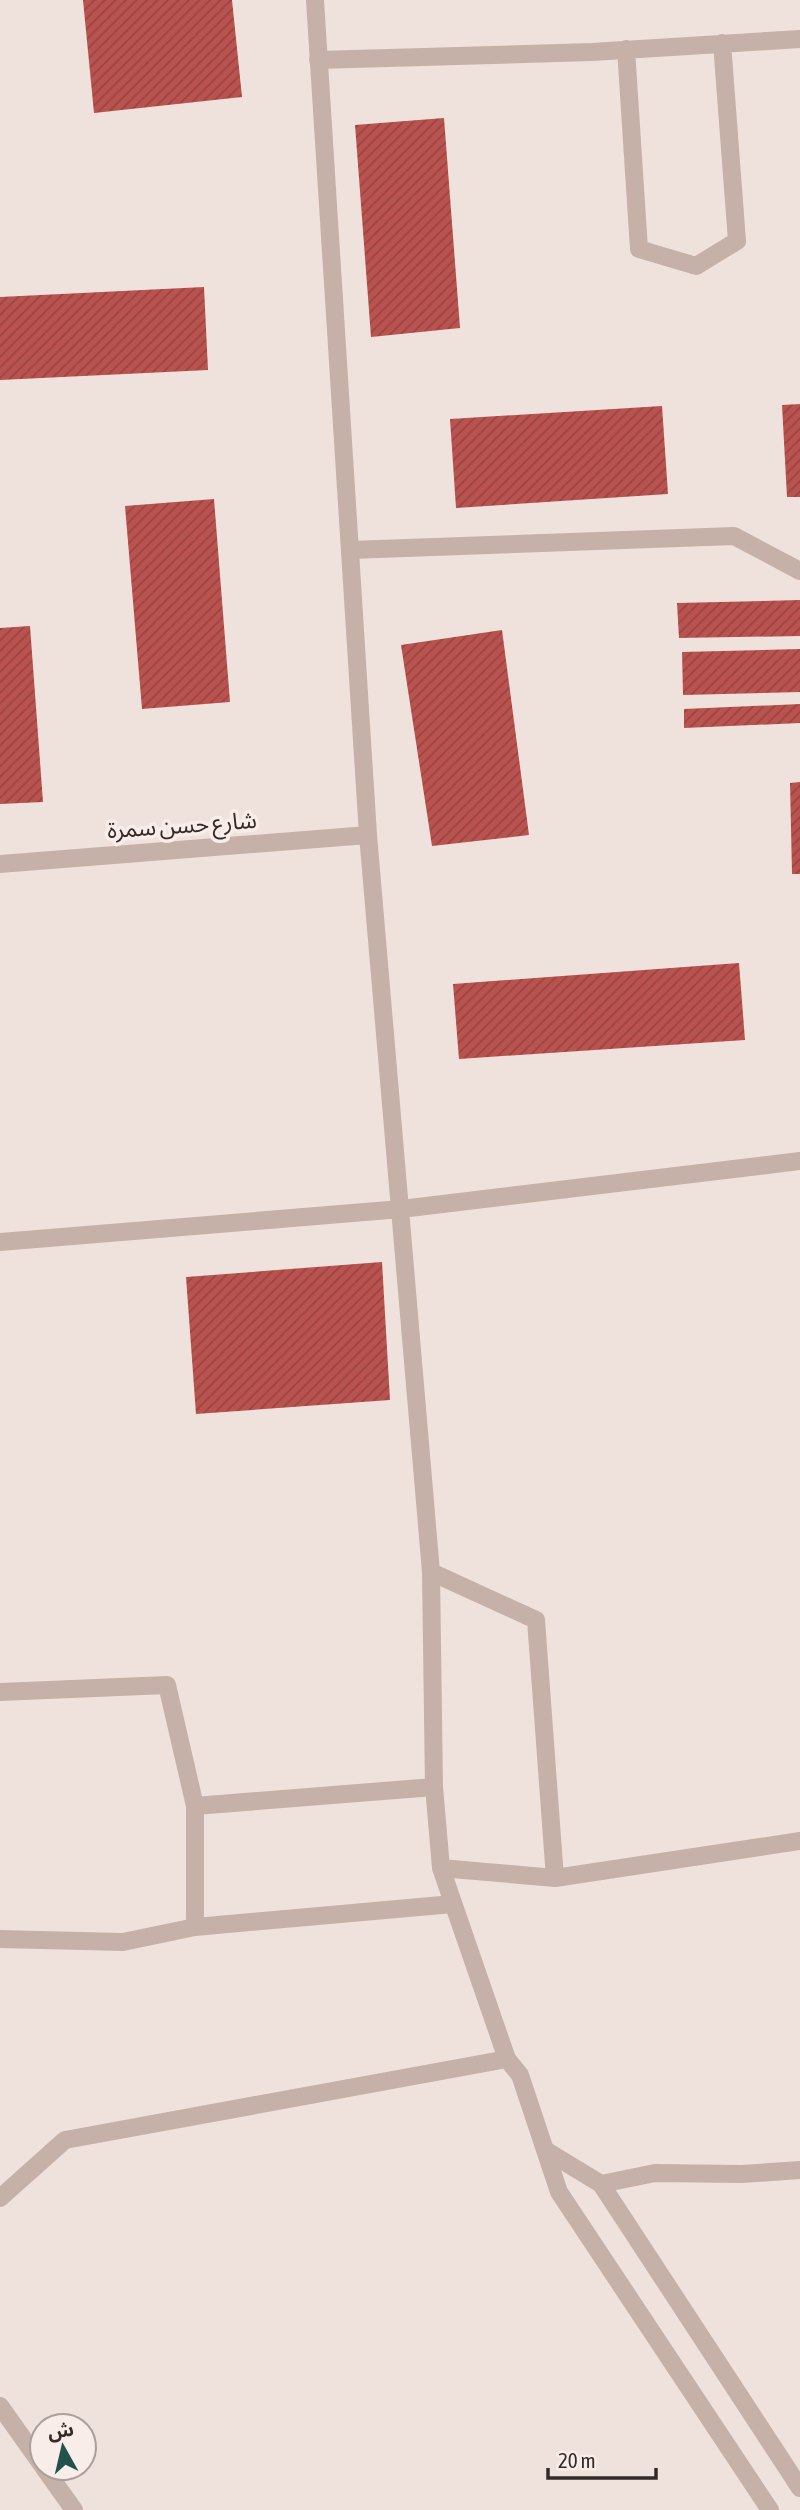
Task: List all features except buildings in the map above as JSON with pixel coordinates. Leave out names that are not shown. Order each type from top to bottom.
[{"type":"street","points":[[315,0],[368,835],[431,1572],[434,1787],[440,1868],[507,2059],[520,2075],[559,2192],[771,2510]]},
{"type":"street","points":[[318,60],[626,49],[800,39]]},
{"type":"street","points":[[626,49],[639,249],[696,267],[737,241],[722,43]]},
{"type":"street","points":[[351,550],[734,536],[800,571]]},
{"type":"street","name":"شارع حسن سمرة","points":[[0,864],[368,835]]},
{"type":"street","points":[[0,1242],[401,1209],[800,1161]]},
{"type":"street","points":[[431,1572],[536,1620],[555,1878]]},
{"type":"street","points":[[0,1692],[167,1685],[195,1806],[195,1927]]},
{"type":"street","points":[[195,1806],[434,1787]]},
{"type":"street","points":[[440,1868],[555,1878],[800,1841]]},
{"type":"street","points":[[0,1939],[123,1942],[195,1927],[453,1904]]},
{"type":"street","points":[[0,2198],[65,2140],[507,2059]]},
{"type":"street","points":[[545,2151],[601,2184],[800,2488]]},
{"type":"street","points":[[601,2184],[655,2173],[742,2174],[800,2170]]},
{"type":"street","points":[[0,2406],[28,2446]]},
{"type":"street","points":[[54,2482],[74,2510]]}]
